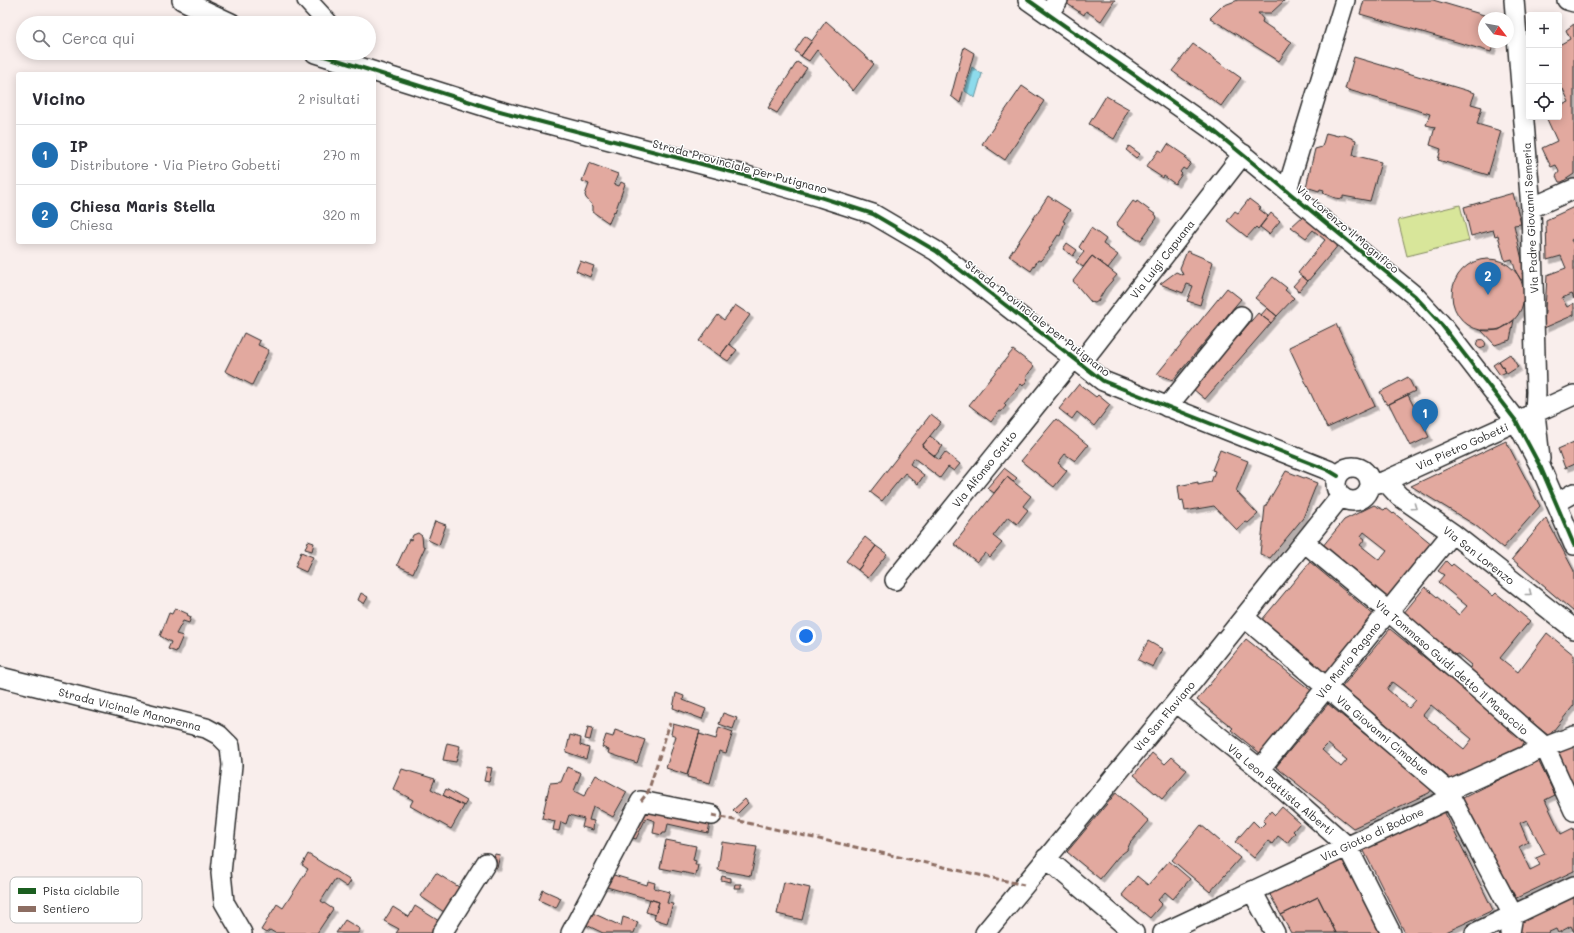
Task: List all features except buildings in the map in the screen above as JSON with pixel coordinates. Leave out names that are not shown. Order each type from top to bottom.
[{"type":"street","points":[[182,0],[215,16]]},
{"type":"street","points":[[306,0],[321,16]]},
{"type":"street","name":"Via Lorenzo il Magnifico","points":[[1028,0],[1053,7],[1243,154],[1415,296],[1441,324],[1516,421],[1541,468],[1572,535]]},
{"type":"street","points":[[1287,190],[1345,0]]},
{"type":"street","name":"Via Padre Giovanni Semeria","points":[[1514,0],[1531,208],[1536,392],[1535,413]]},
{"type":"street","points":[[1567,0],[1574,2]]},
{"type":"street","name":"Strada Provinciale per Putignano","points":[[335,60],[370,72]]},
{"type":"street","points":[[363,60],[374,72]]},
{"type":"street","name":"Strada Provinciale per Putignano","points":[[376,74],[496,110],[747,176],[873,214],[936,251],[1103,381],[1328,470],[1338,476]]},
{"type":"street","name":"Via Luigi Capuana","points":[[1077,361],[1243,154]]},
{"type":"street","points":[[1531,208],[1574,189]]},
{"type":"street","points":[[1167,407],[1241,316]]},
{"type":"street","name":"Via Alfonso Gatto","points":[[895,580],[1077,361]]},
{"type":"street","name":"Via Pietro Gobetti","points":[[1378,483],[1574,395]]},
{"type":"street","name":"Via Lorenzo il Magnifico","points":[[1535,413],[1541,468]]},
{"type":"street","points":[[1349,468],[1358,468],[1378,483],[1357,501],[1348,501],[1341,496],[1336,489],[1338,476],[1349,468]]},
{"type":"street","name":"Via San Lorenzo","points":[[1378,483],[1452,533],[1574,629]]},
{"type":"street","points":[[1556,503],[1574,493]]},
{"type":"street","name":"Via San Flaviano","points":[[985,933],[1245,618],[1341,496]]},
{"type":"street","name":"Via Mario Pagano","points":[[1260,769],[1452,533]]},
{"type":"street","name":"Via Tommaso Guidi detto il Masaccio","points":[[1304,542],[1388,611],[1545,747],[1574,810]]},
{"type":"street","name":"Via Giovanni Cimabue","points":[[1245,618],[1450,794],[1511,924]]},
{"type":"street","name":"Strada Vicinale Manorenna","points":[[0,677],[206,728],[219,735],[230,746],[232,765],[221,873],[224,902],[242,933]]},
{"type":"street","name":"Via Leon Battista Alberti","points":[[1176,702],[1260,769],[1347,846],[1391,933]]},
{"type":"street","name":"Via Giotto di Bodone","points":[[1163,933],[1347,846],[1545,747],[1571,736]]},
{"type":"street","points":[[571,933],[641,801],[712,815]]},
{"type":"street","points":[[1046,858],[1134,933]]},
{"type":"street","points":[[442,933],[486,863]]},
{"type":"street","points":[[1475,933],[1511,924],[1574,886]]},
{"type":"street","points":[[1252,891],[1275,933]]},
{"type":"green space","points":[[1460,205],[1469,241],[1407,256],[1398,220]]},
{"type":"water","points":[[972,67],[982,74],[975,98],[965,91]]},
{"type":"marked path","points":[[641,801],[648,792],[670,723]]},
{"type":"marked path","points":[[712,815],[1024,885]]},
{"type":"cycle path","points":[[1028,0],[1214,131],[1415,296],[1441,324],[1516,421],[1541,468],[1574,545]]},
{"type":"cycle path","points":[[337,60],[375,72]]},
{"type":"cycle path","points":[[376,72],[496,110],[747,176],[873,214],[936,251],[1103,381],[1328,470],[1338,476]]},
{"type":"place","name":"Chiesa Maris Stella","points":[[1488,295]]},
{"type":"place","name":"IP","points":[[1425,432]]}]
